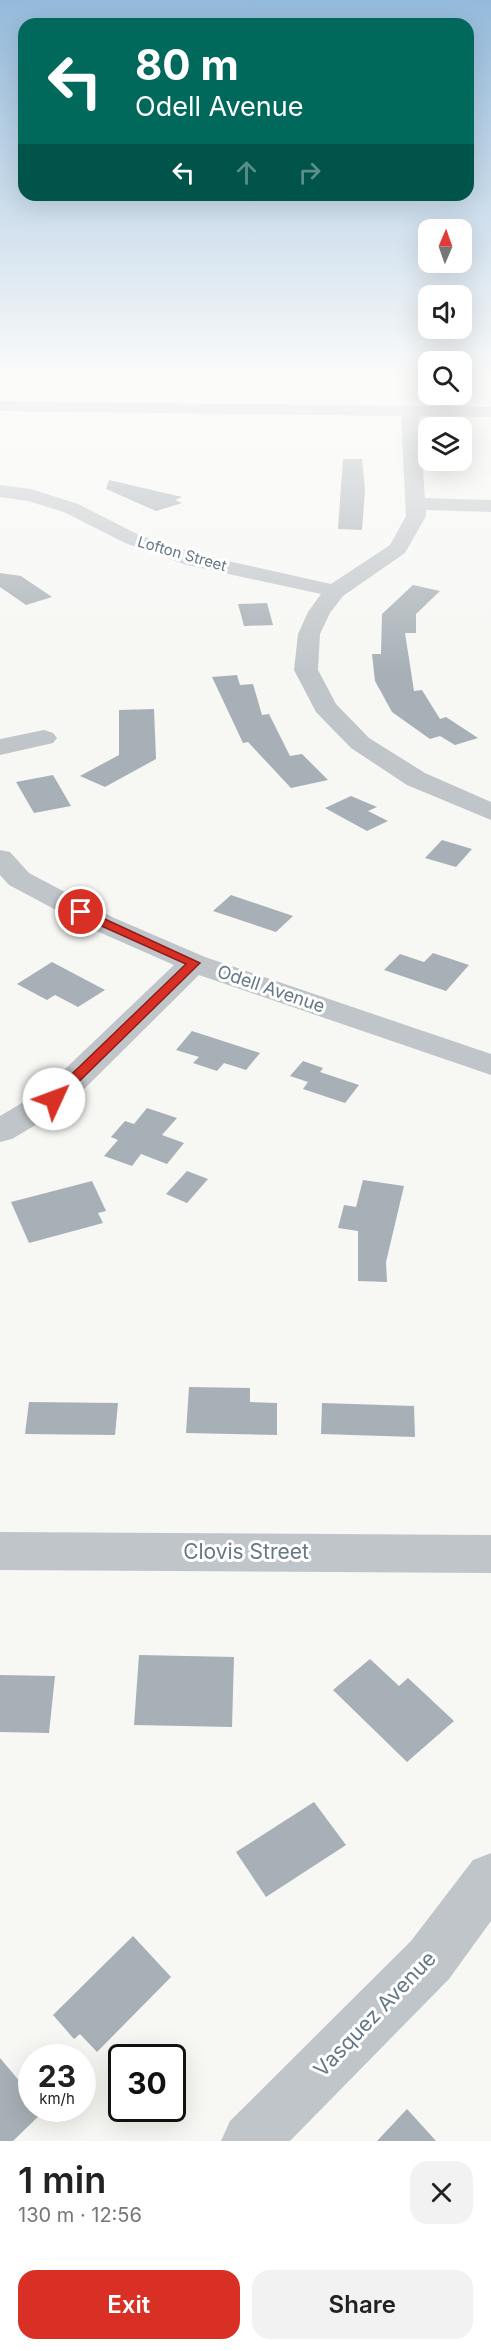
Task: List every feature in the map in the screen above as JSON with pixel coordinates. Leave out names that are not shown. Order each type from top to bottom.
[{"type":"street","points":[[413,475],[416,516],[398,549],[335,591],[319,612],[309,634],[306,670],[325,707],[360,743],[416,779],[491,812]]},
{"type":"street","name":"Lofton Street","points":[[0,491],[31,495],[71,508],[132,539],[195,560],[335,591]]},
{"type":"street","points":[[415,504],[491,506]]},
{"type":"street","points":[[0,747],[44,738]]},
{"type":"street","name":"Odell Avenue","points":[[0,858],[19,879],[102,923],[194,963],[491,1065]]},
{"type":"street","points":[[0,1131],[54,1099],[194,963]]},
{"type":"street","name":"Clovis Street","points":[[0,1551],[491,1554]]},
{"type":"street","name":"Vasquez Avenue","points":[[250,2141],[430,1960],[491,1878]]},
{"type":"building","points":[[342,475],[364,475],[365,490],[362,530],[338,529]]},
{"type":"building","points":[[109,480],[182,497],[175,500],[182,503],[156,511],[106,489]]},
{"type":"building","points":[[0,573],[21,576],[52,597],[26,605],[0,587]]},
{"type":"building","points":[[413,585],[440,591],[416,614],[416,633],[405,633],[414,691],[422,690],[440,719],[446,717],[478,738],[455,745],[440,736],[430,739],[392,712],[375,681],[372,654],[381,654],[382,614]]},
{"type":"building","points":[[267,603],[273,625],[244,626],[238,604]]},
{"type":"building","points":[[237,675],[240,685],[253,684],[262,715],[269,714],[290,756],[302,754],[328,780],[291,788],[248,742],[243,743],[212,677]]},
{"type":"building","points":[[154,709],[156,759],[105,787],[80,776],[119,755],[119,710]]},
{"type":"building","points":[[53,775],[71,806],[34,813],[16,782]]},
{"type":"building","points":[[351,796],[377,807],[368,811],[388,821],[367,831],[325,808]]},
{"type":"building","points":[[442,840],[472,849],[456,867],[425,858]]},
{"type":"building","points":[[231,895],[293,916],[276,932],[213,911]]},
{"type":"building","points":[[433,953],[469,965],[446,991],[384,970],[400,954],[424,962]]},
{"type":"building","points":[[52,962],[105,990],[78,1007],[55,995],[47,1000],[17,984]]},
{"type":"building","points":[[192,1031],[260,1053],[246,1070],[224,1063],[217,1071],[193,1063],[199,1057],[176,1050]]},
{"type":"building","points":[[303,1061],[323,1068],[320,1072],[359,1085],[345,1103],[303,1089],[308,1082],[290,1076]]},
{"type":"building","points":[[147,1108],[177,1118],[162,1135],[184,1143],[167,1164],[141,1154],[132,1166],[104,1156],[118,1140],[111,1137],[125,1121],[134,1124]]},
{"type":"building","points":[[187,1171],[208,1179],[187,1203],[166,1194]]},
{"type":"building","points":[[363,1180],[404,1186],[386,1262],[387,1282],[358,1281],[358,1231],[338,1228],[344,1205],[356,1207]]},
{"type":"building","points":[[92,1181],[106,1211],[98,1213],[103,1223],[29,1243],[11,1202]]},
{"type":"building","points":[[189,1387],[250,1388],[250,1402],[277,1403],[277,1435],[186,1433]]},
{"type":"building","points":[[29,1402],[118,1403],[115,1435],[25,1434]]},
{"type":"building","points":[[322,1403],[414,1406],[415,1437],[321,1434]]},
{"type":"building","points":[[139,1655],[234,1657],[232,1727],[134,1725]]},
{"type":"building","points":[[370,1659],[399,1686],[408,1678],[454,1721],[407,1762],[333,1690]]},
{"type":"building","points":[[0,1675],[55,1676],[49,1733],[0,1732]]},
{"type":"building","points":[[314,1802],[346,1845],[266,1897],[236,1852]]},
{"type":"building","points":[[133,1936],[171,1977],[97,2052],[96,2044],[89,2044],[80,2034],[74,2039],[53,2015]]},
{"type":"building","points":[[0,2058],[18,2079],[18,2122],[33,2122],[13,2141],[0,2141]]},
{"type":"building","points":[[407,2109],[436,2141],[377,2141]]},
{"type":"route","points":[[54,1099],[194,963],[81,912]]}]
